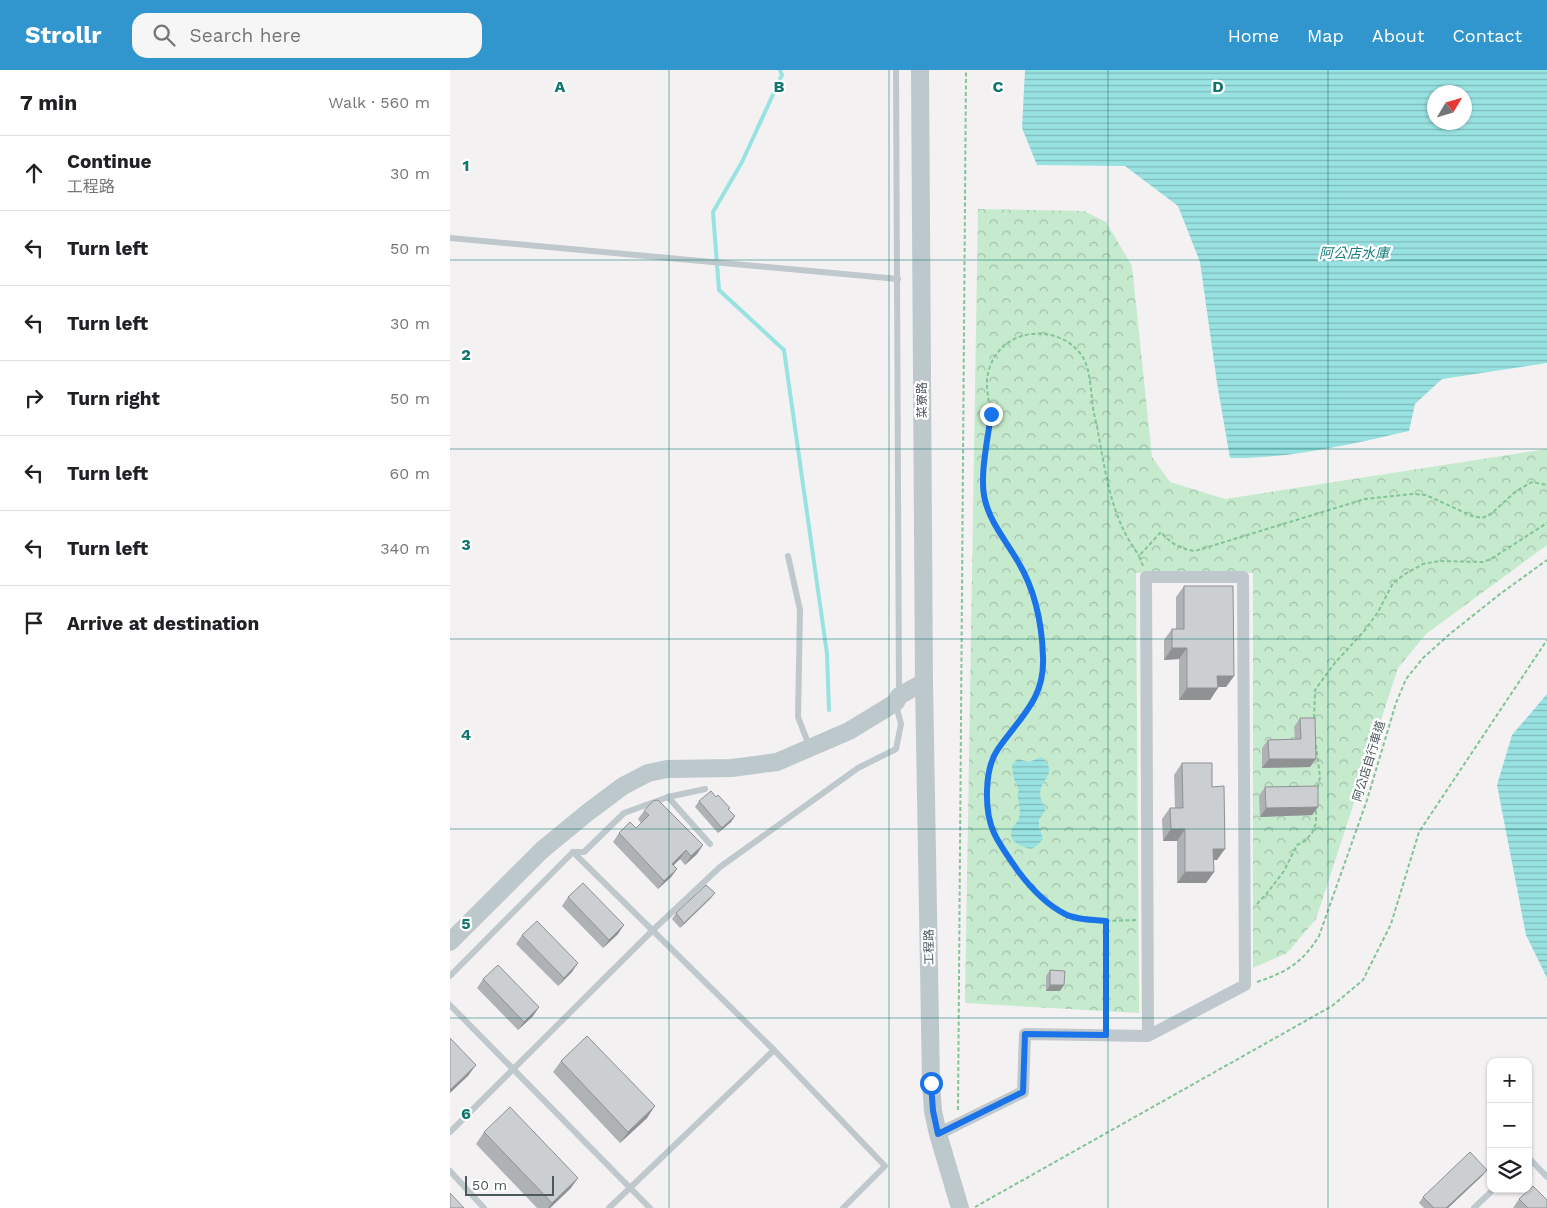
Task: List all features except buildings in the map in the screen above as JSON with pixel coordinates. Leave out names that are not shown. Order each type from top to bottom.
[{"type":"street","name":"菜寮路","points":[[920,70],[924,682]]},
{"type":"street","points":[[938,1134],[1023,1092],[1025,1034],[1148,1036],[1245,985],[1243,577],[1146,577],[1148,1036]]},
{"type":"street","points":[[450,942],[542,850],[623,786],[648,773],[667,769],[732,768],[777,762],[811,749],[849,731],[924,682]]},
{"type":"street","name":"工程路","points":[[924,682],[931,1083],[933,1111],[938,1134],[960,1208]]},
{"type":"lane","points":[[450,1132],[512,1068],[720,867],[858,768],[896,749],[901,724],[894,703],[898,279],[896,70]]},
{"type":"lane","points":[[450,238],[760,268],[898,279]]},
{"type":"lane","points":[[788,556],[800,610],[798,717],[811,749]]},
{"type":"lane","points":[[450,976],[573,852],[584,852],[624,813],[668,796],[705,789]]},
{"type":"lane","points":[[668,796],[710,844]]},
{"type":"lane","points":[[573,852],[774,1050],[884,1166],[843,1208]]},
{"type":"lane","points":[[450,1005],[650,1208]]},
{"type":"lane","points":[[609,1208],[774,1050]]},
{"type":"lane","points":[[1532,1161],[1547,1177]]},
{"type":"lane","points":[[450,1172],[484,1208]]},
{"type":"lane","points":[[1474,1208],[1490,1193]]},
{"type":"path","points":[[958,1125],[966,70]]},
{"type":"path","points":[[1146,577],[1139,556],[1125,533],[1111,496],[1093,410],[1086,362],[1081,354],[1069,343],[1044,334],[1029,334],[1003,346],[994,356],[987,380],[987,394],[991,414],[983,469],[983,488],[985,502],[993,520],[1029,581],[1036,603],[1043,657],[1042,681],[1032,706],[997,750],[989,773],[987,794],[989,816],[994,832],[1008,857],[1025,880],[1042,898],[1066,914],[1106,921],[1148,920]]},
{"type":"path","points":[[1139,556],[1160,532],[1184,550],[1195,551],[1366,500],[1412,494],[1426,495],[1472,516],[1482,518],[1491,514],[1515,492],[1532,482],[1547,485]]},
{"type":"path","points":[[1314,724],[1315,690],[1334,664],[1365,630],[1378,612],[1393,583],[1422,564],[1439,561],[1483,562],[1491,559],[1547,523]]},
{"type":"path","name":"阿公店自行車道","points":[[1245,985],[1279,974],[1307,954],[1319,936],[1367,800],[1396,703],[1406,679],[1423,658],[1451,633],[1547,560]]},
{"type":"path","points":[[973,1208],[1332,1006],[1363,980],[1391,924],[1419,832],[1547,640]]},
{"type":"path","points":[[1316,741],[1320,778],[1317,793]]},
{"type":"path","points":[[1244,914],[1268,892],[1284,871],[1297,845],[1312,833],[1316,823],[1316,804]]},
{"type":"path","points":[[1106,921],[1106,1035]]},
{"type":"green space","points":[[978,209],[1084,211],[1106,222],[1132,266],[1152,457],[1170,482],[1225,499],[1547,449],[1547,545],[1426,634],[1398,668],[1316,919],[1287,953],[1253,968],[1253,573],[1136,573],[1139,1013],[965,1003]]},
{"type":"water","name":"阿公店水庫","points":[[1025,70],[1547,70],[1547,363],[1442,379],[1415,404],[1409,431],[1343,446],[1298,453],[1252,458],[1230,458],[1217,383],[1200,262],[1178,206],[1125,166],[1037,165],[1022,128]]},
{"type":"water","points":[[1547,694],[1547,978],[1526,935],[1497,785],[1512,735]]},
{"type":"water","points":[[1041,757],[1049,768],[1048,776],[1040,794],[1046,809],[1039,820],[1043,839],[1037,846],[1031,849],[1019,845],[1011,837],[1012,829],[1020,812],[1017,794],[1019,791],[1013,776],[1012,764],[1018,759],[1029,762]]},
{"type":"waterway","points":[[780,70],[782,75],[742,162],[713,212],[719,290],[784,350],[827,654],[829,710]]},
{"type":"route","points":[[931,1083],[933,1111],[938,1134],[1023,1092],[1025,1034],[1106,1035],[1106,921],[1066,914],[1042,898],[1025,880],[1008,857],[994,832],[989,816],[987,794],[989,773],[997,750],[1032,706],[1042,681],[1043,657],[1036,603],[1029,581],[993,520],[985,502],[983,469],[991,414]]}]
